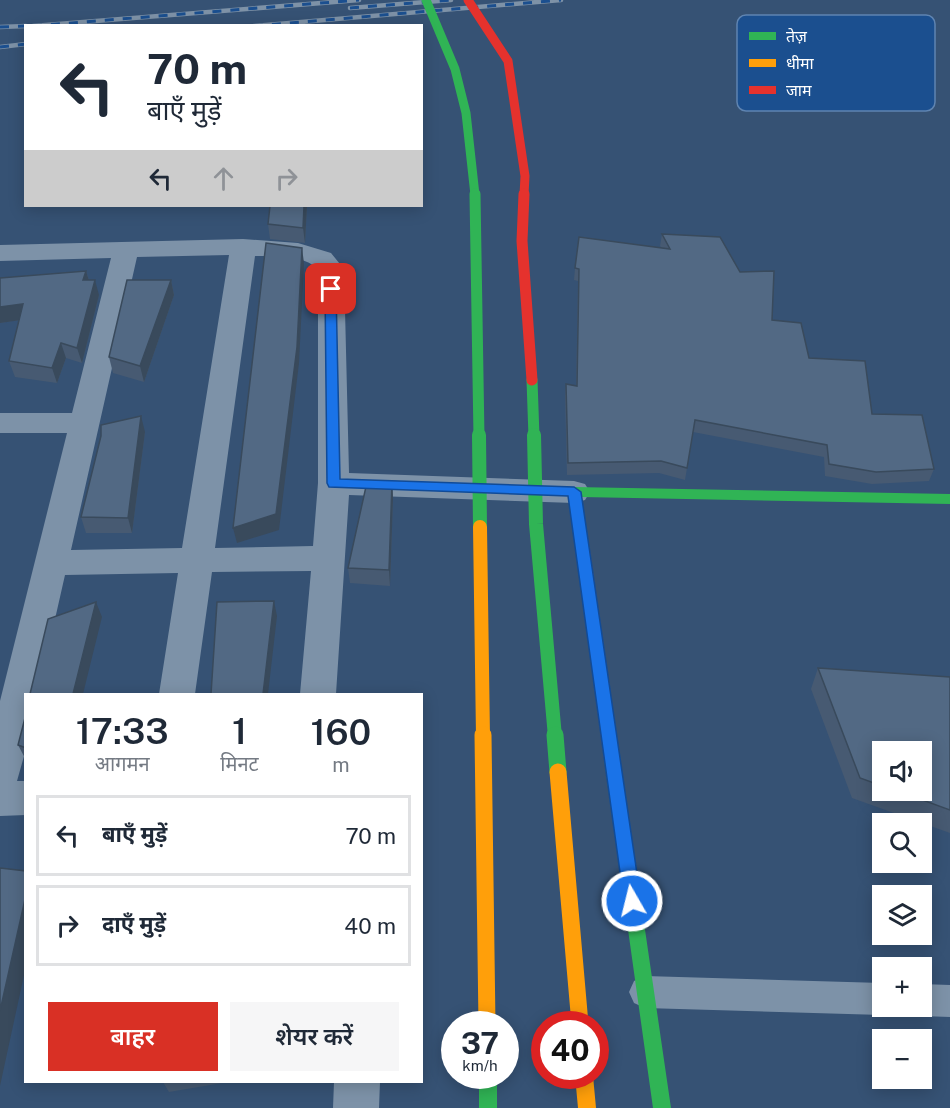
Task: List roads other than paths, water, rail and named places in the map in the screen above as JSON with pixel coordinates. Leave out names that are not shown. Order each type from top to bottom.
[{"type":"main road","points":[[426,0],[455,69],[466,113],[475,183],[487,1011]]},
{"type":"main road","points":[[468,0],[508,61],[525,176],[522,241],[534,416],[536,524],[579,1011]]},
{"type":"main road","points":[[662,1108],[574,492],[950,499]]},
{"type":"main road","points":[[488,1089],[488,1108]]},
{"type":"main road","points":[[585,1089],[587,1108]]},
{"type":"street","points":[[177,693],[243,247]]},
{"type":"street","points":[[0,253],[243,247],[298,252],[322,258],[331,269],[334,483],[318,693]]},
{"type":"street","points":[[0,777],[126,250]]},
{"type":"street","points":[[0,423],[84,423]]},
{"type":"street","points":[[334,483],[574,492]]},
{"type":"street","points":[[51,563],[329,558]]},
{"type":"street","points":[[0,799],[24,798]]},
{"type":"street","points":[[356,1108],[357,1083]]},
{"type":"lane","points":[[645,992],[872,999]]},
{"type":"lane","points":[[932,1000],[950,1001]]},
{"type":"railway","points":[[58,24],[359,0]]},
{"type":"railway","points":[[350,8],[451,0]]},
{"type":"railway","points":[[278,24],[561,0]]},
{"type":"railway","points":[[0,27],[24,26]]},
{"type":"railway","points":[[0,47],[24,44]]}]
